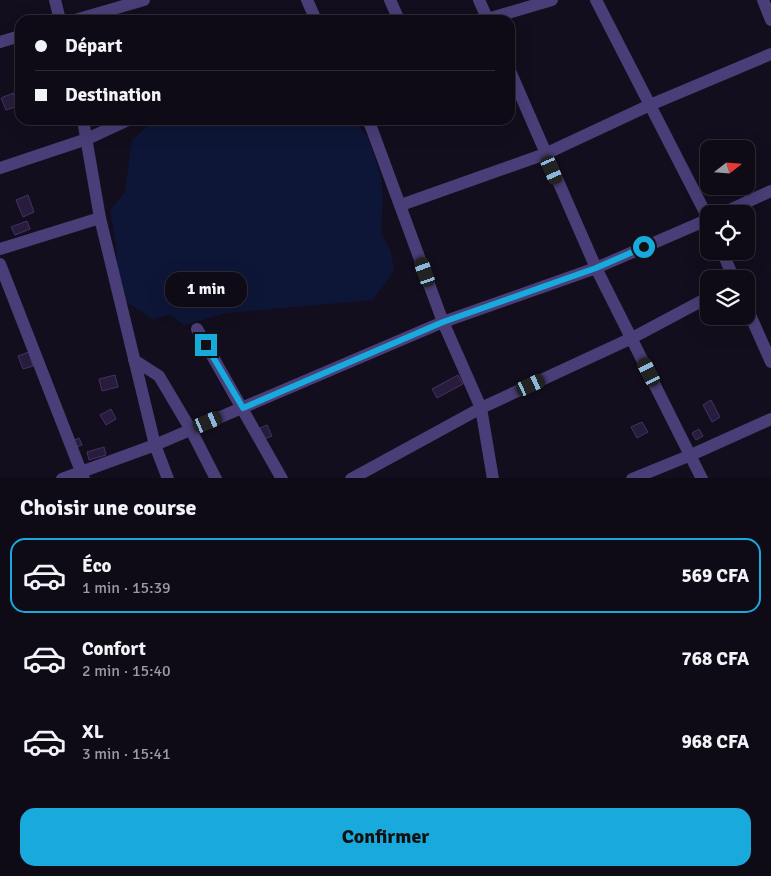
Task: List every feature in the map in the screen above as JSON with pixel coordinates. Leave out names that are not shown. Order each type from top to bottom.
[{"type":"street","points":[[55,0],[59,15]]},
{"type":"street","points":[[92,15],[144,0]]},
{"type":"street","points":[[307,0],[314,15]]},
{"type":"street","points":[[390,0],[397,15]]},
{"type":"street","points":[[479,0],[485,15]]},
{"type":"street","points":[[503,15],[552,0]]},
{"type":"street","points":[[596,0],[702,205]]},
{"type":"street","points":[[764,0],[771,20]]},
{"type":"street","points":[[0,42],[15,38]]},
{"type":"street","points":[[401,206],[545,154],[650,105],[771,54]]},
{"type":"street","points":[[515,83],[596,268],[702,478]]},
{"type":"street","points":[[84,125],[100,218],[155,445],[168,478]]},
{"type":"street","points":[[0,168],[87,139],[117,125]]},
{"type":"street","points":[[370,125],[443,322],[481,408],[493,478]]},
{"type":"street","points":[[740,205],[771,191]]},
{"type":"street","points":[[0,248],[100,218]]},
{"type":"street","points":[[62,478],[82,475],[443,322],[596,268],[700,223]]},
{"type":"street","points":[[0,264],[82,475]]},
{"type":"street","points":[[351,478],[481,408],[632,338],[700,302]]},
{"type":"street","points":[[754,325],[771,362]]},
{"type":"street","points":[[198,329],[282,478]]},
{"type":"street","points":[[134,360],[159,376],[191,430],[216,478]]},
{"type":"street","points":[[632,478],[691,455],[771,419]]},
{"type":"water","points":[[148,125],[357,125],[368,137],[381,177],[383,197],[381,233],[391,251],[394,271],[373,300],[226,313],[184,325],[170,315],[152,319],[125,301],[117,275],[116,245],[110,210],[125,192],[132,140]]},
{"type":"building","points":[[13,93],[15,107],[6,110],[1,98]]},
{"type":"building","points":[[28,195],[34,212],[23,217],[16,200]]},
{"type":"building","points":[[27,221],[30,229],[15,235],[11,227]]},
{"type":"building","points":[[29,352],[33,366],[23,369],[18,356]]},
{"type":"building","points":[[115,375],[118,387],[102,391],[99,379]]},
{"type":"building","points":[[458,375],[463,384],[437,398],[432,389]]},
{"type":"building","points":[[711,400],[720,417],[712,422],[703,405]]},
{"type":"building","points":[[111,409],[116,419],[106,425],[100,415]]},
{"type":"building","points":[[642,422],[648,432],[637,438],[631,427]]},
{"type":"building","points":[[267,425],[272,436],[265,439],[260,428]]},
{"type":"building","points":[[699,429],[703,436],[696,440],[692,433]]},
{"type":"building","points":[[79,438],[82,445],[74,448],[72,441]]},
{"type":"building","points":[[104,447],[106,455],[89,460],[87,452]]},
{"type":"route","points":[[206,345],[243,408],[443,322],[596,268],[644,247]]}]
